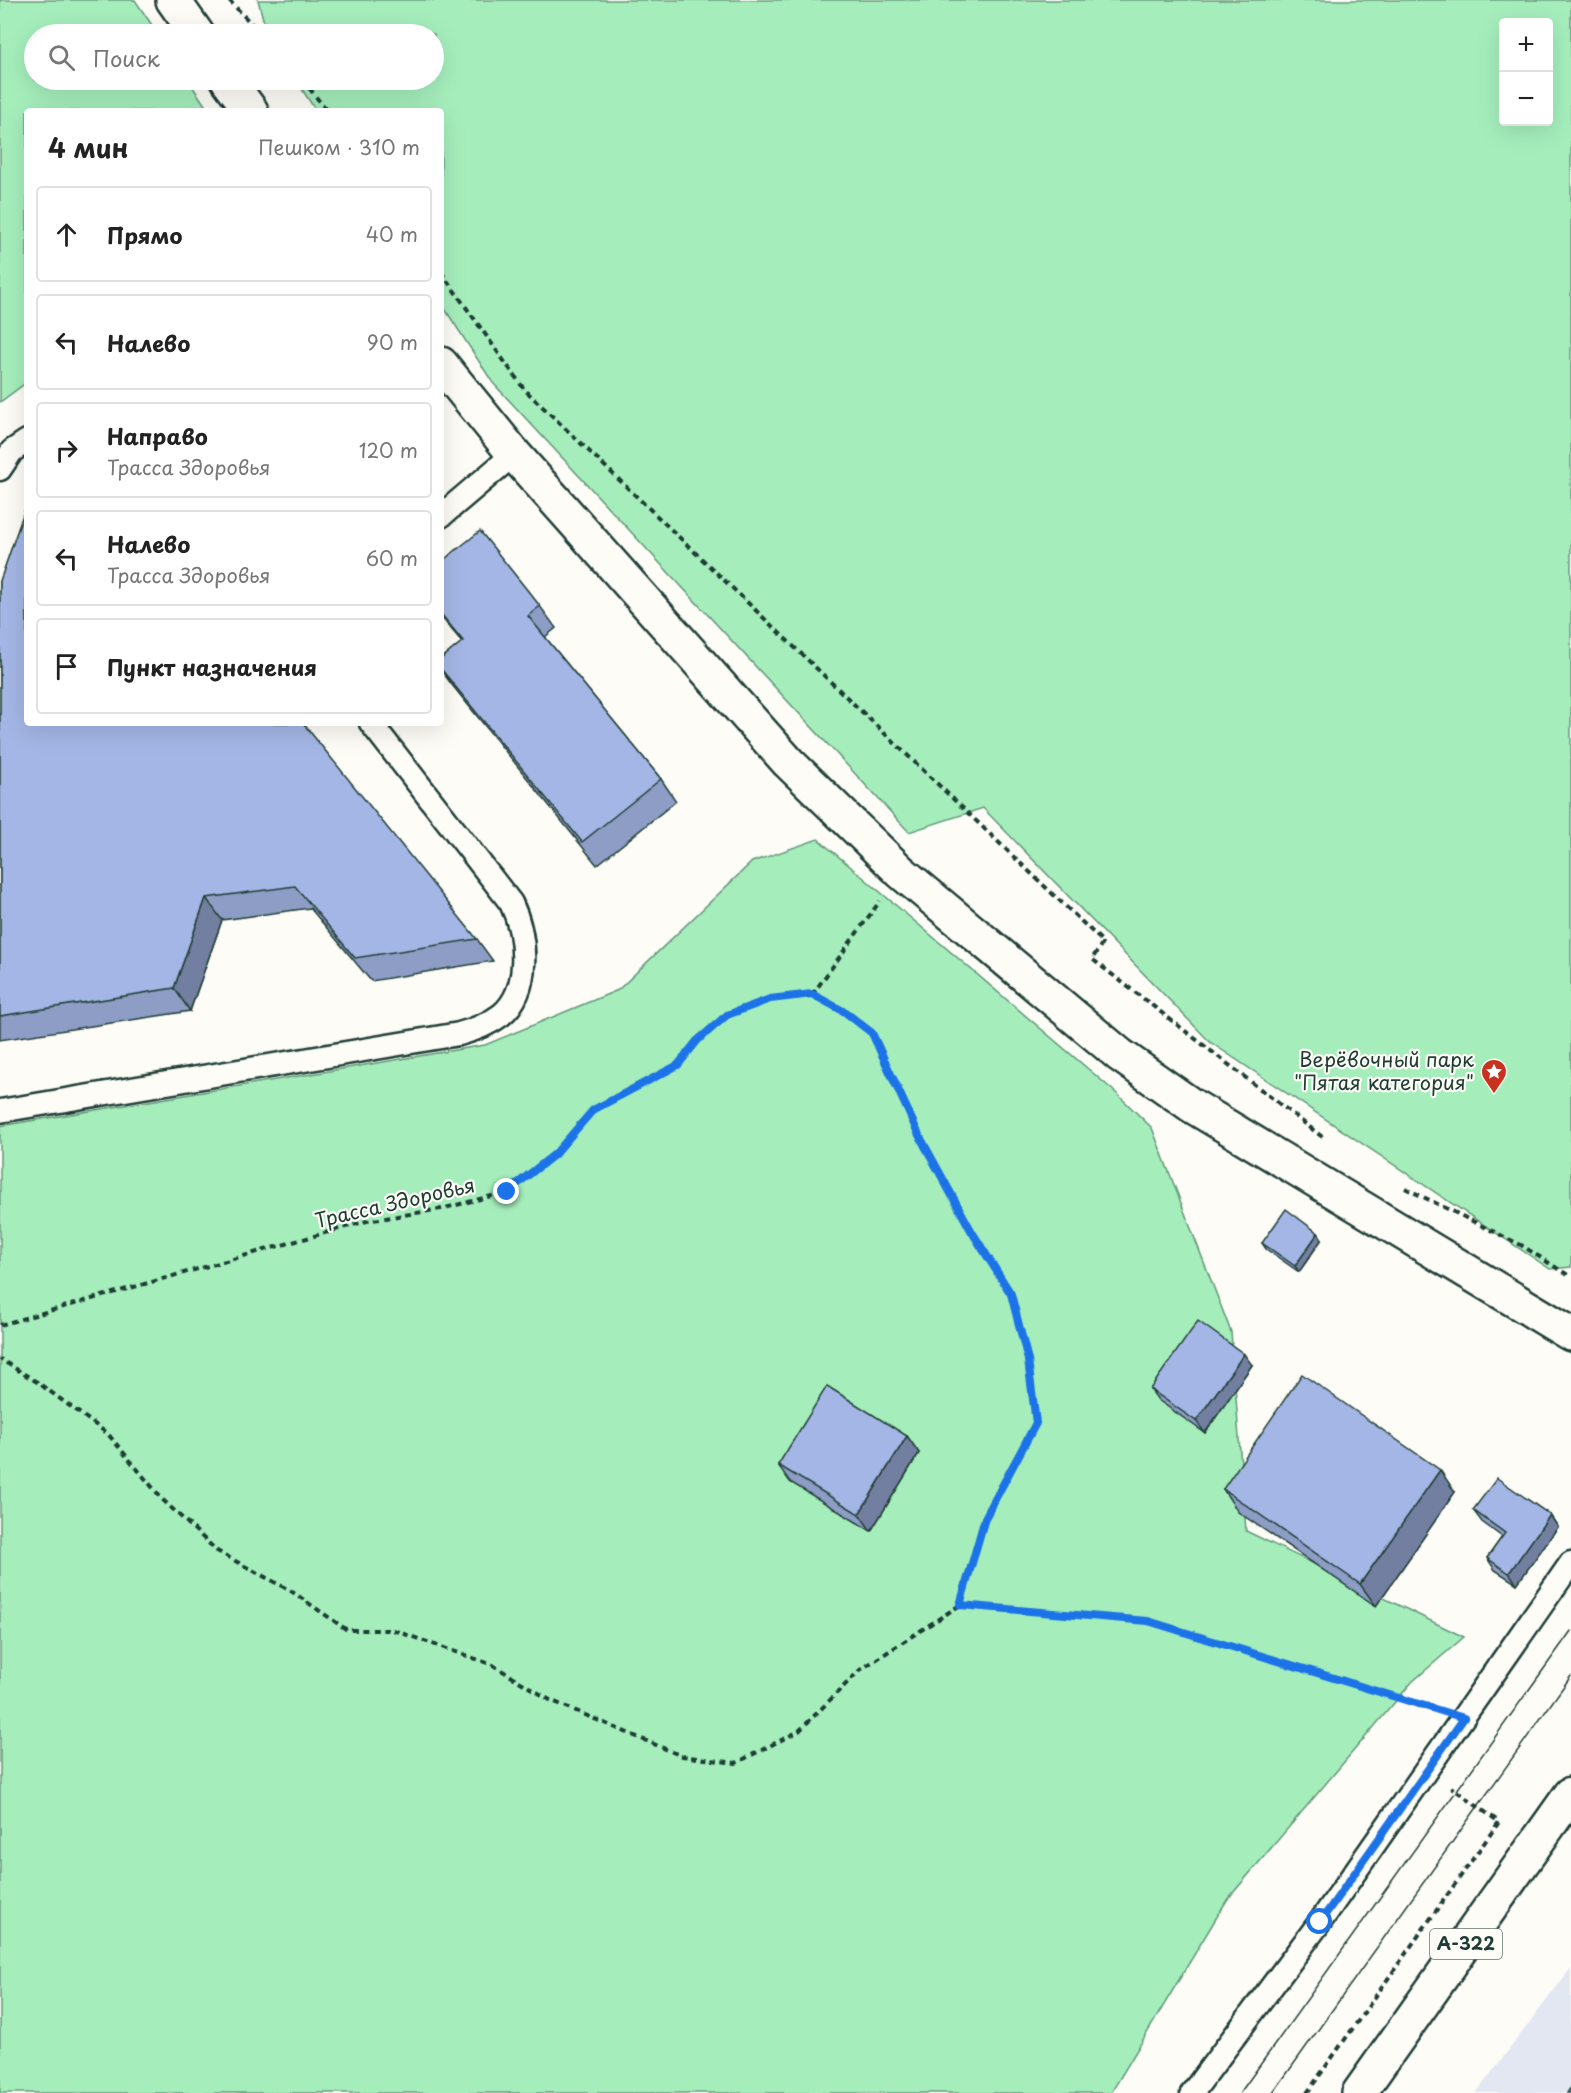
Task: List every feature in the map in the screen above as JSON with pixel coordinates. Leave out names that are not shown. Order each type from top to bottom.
[{"type":"main road","points":[[172,0],[190,24]]},
{"type":"main road","points":[[235,90],[248,108]]},
{"type":"main road","points":[[444,368],[514,454],[788,762],[901,872],[1120,1055],[1191,1105],[1571,1334]]},
{"type":"main road","name":"А-322","points":[[1359,2093],[1571,1794]]},
{"type":"lane","points":[[0,469],[12,451],[24,443]]},
{"type":"lane","points":[[444,513],[514,454]]},
{"type":"lane","points":[[0,1111],[459,1034],[482,1027],[503,1014],[513,1000],[524,963],[524,942],[520,922],[511,903],[372,726]]},
{"type":"lane","points":[[1192,2093],[1320,1922],[1571,1563]]},
{"type":"path","points":[[229,0],[252,24]]},
{"type":"path","points":[[311,90],[325,108]]},
{"type":"path","points":[[444,276],[524,388],[1103,942],[1092,959],[1328,1142]]},
{"type":"path","points":[[901,872],[812,994],[845,1012],[872,1033],[919,1135],[972,1232],[1011,1294],[1028,1360],[1036,1423],[985,1518],[960,1605]]},
{"type":"path","name":"Трасса Здоровья","points":[[0,1325],[367,1221],[441,1209],[507,1192],[555,1154],[593,1110],[678,1065],[697,1041],[727,1015],[770,999],[812,994]]},
{"type":"path","points":[[1397,1184],[1521,1245],[1571,1277]]},
{"type":"path","points":[[0,1359],[37,1382],[108,1434],[163,1500],[217,1551],[291,1591],[347,1630],[393,1630],[493,1665],[549,1700],[682,1756],[736,1763],[799,1731],[860,1670],[960,1605],[1148,1621],[1464,1718]]},
{"type":"path","points":[[1306,2093],[1499,1822],[1444,1782]]},
{"type":"shaded area","points":[[1571,1968],[1571,2093],[1476,2093]]},
{"type":"green space","points":[[0,0],[135,0],[151,24],[24,24],[24,90],[195,90],[207,108],[24,108],[24,384],[0,402]]},
{"type":"green space","points":[[258,0],[1571,0],[1571,1267],[1550,1269],[1210,1042],[983,808],[909,832],[493,383],[444,308],[444,108],[314,108],[302,90],[444,90],[444,24],[264,24]]},
{"type":"green space","points":[[818,839],[1114,1091],[1152,1128],[1231,1332],[1246,1531],[1464,1637],[1412,1682],[1227,1900],[1111,2093],[0,2093],[0,1126],[485,1045],[618,990],[752,862]]},
{"type":"building","points":[[24,512],[24,726],[305,726],[477,939],[355,958],[295,886],[206,898],[174,988],[0,1016],[0,581]]},
{"type":"building","points":[[480,531],[540,606],[528,616],[661,779],[582,842],[444,673],[444,657],[463,641],[444,618],[444,560]]},
{"type":"building","points":[[1286,1209],[1318,1233],[1295,1266],[1262,1243]]},
{"type":"building","points":[[1198,1321],[1244,1354],[1196,1421],[1150,1389]]},
{"type":"building","points":[[1302,1374],[1440,1470],[1360,1584],[1223,1489]]},
{"type":"building","points":[[827,1386],[907,1436],[859,1514],[778,1465]]},
{"type":"building","points":[[1497,1478],[1550,1515],[1509,1573],[1487,1558],[1505,1533],[1473,1510]]},
{"type":"tram line","points":[[1240,2093],[1571,1631]]},
{"type":"tram line","points":[[1273,2093],[1571,1676]]},
{"type":"place","name":"Верёвочный парк \"Пятая категория\"","points":[[1494,1095]]},
{"type":"route","points":[[507,1192],[555,1154],[593,1110],[678,1065],[697,1041],[727,1015],[770,999],[812,994],[845,1012],[872,1033],[919,1135],[972,1232],[1011,1294],[1028,1360],[1036,1423],[985,1518],[960,1605],[1148,1621],[1464,1718],[1320,1922]]}]
